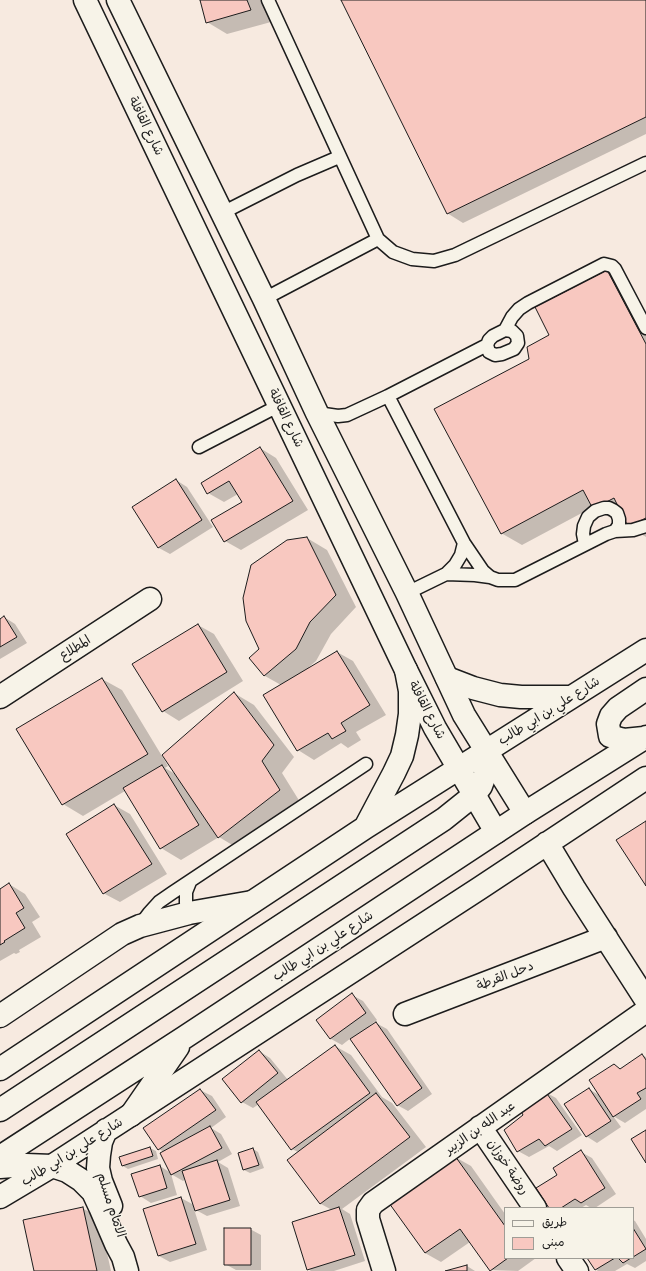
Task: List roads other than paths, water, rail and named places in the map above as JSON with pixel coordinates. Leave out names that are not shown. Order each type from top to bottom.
[{"type":"street","name":"شارع القافلة","points":[[85,0],[406,670],[435,728],[496,832]]},
{"type":"street","points":[[118,0],[264,299],[317,413],[407,593],[464,715],[525,813]]},
{"type":"street","name":"المطلاع","points":[[0,697],[150,599]]},
{"type":"street","name":"شارع علي بن ابي طالب","points":[[0,1069],[366,827],[646,650]]},
{"type":"street","points":[[366,827],[402,756],[410,714],[410,699],[406,670]]},
{"type":"street","points":[[447,678],[473,688],[500,695],[520,697],[571,696]]},
{"type":"street","points":[[645,737],[624,740],[610,736],[608,724],[611,716],[618,708],[646,689]]},
{"type":"street","name":"شارع علي بن ابي طالب","points":[[0,1157],[525,813],[645,737]]},
{"type":"street","points":[[0,1110],[444,819],[474,795],[481,786],[485,775],[486,751]]},
{"type":"street","name":"شارع علي بن ابي طالب","points":[[0,1197],[52,1166],[131,1115],[646,778]]},
{"type":"street","points":[[547,843],[646,1000]]},
{"type":"street","name":"شارع علي بن ابي طالب","points":[[0,1016],[122,934],[140,926],[189,913],[252,902]]},
{"type":"street","name":"دحل القرطة","points":[[405,1014],[606,937]]},
{"type":"street","name":"عبد الله بن الزبير","points":[[384,1271],[368,1219],[368,1210],[373,1203],[646,1011]]},
{"type":"street","points":[[131,1115],[185,1037]]},
{"type":"street","name":"روضة خوزان","points":[[480,1127],[533,1207]]},
{"type":"street","name":"الامام مسلم","points":[[106,1130],[101,1142],[98,1168],[101,1181],[120,1228],[125,1264]]},
{"type":"street","name":"الامام مسلم","points":[[0,1167],[26,1165],[52,1166],[67,1171],[81,1180],[93,1192],[125,1264]]},
{"type":"street","points":[[569,1259],[576,1271]]},
{"type":"lane","points":[[268,0],[378,239],[393,252],[412,259],[434,260],[455,255],[646,164]]},
{"type":"lane","points":[[222,213],[297,175],[339,157]]},
{"type":"lane","points":[[264,299],[378,239]]},
{"type":"lane","points":[[505,330],[512,317],[519,309],[528,303],[604,264],[612,266],[615,269],[646,328]]},
{"type":"lane","points":[[317,413],[338,416],[348,415],[487,345],[493,336],[505,330],[512,331],[517,336],[518,343],[514,348],[502,354],[495,355],[489,352],[487,345]]},
{"type":"lane","points":[[388,396],[464,543],[483,571],[490,577]]},
{"type":"lane","points":[[199,447],[280,405]]},
{"type":"lane","points":[[585,544],[582,534],[584,526],[588,517],[595,511],[604,508],[614,510],[617,513],[619,524],[615,531]]},
{"type":"lane","points":[[446,574],[475,575],[506,581],[515,580],[585,544],[615,531],[633,530],[646,526]]},
{"type":"lane","points":[[407,593],[446,574],[461,555],[464,543]]},
{"type":"lane","points":[[140,926],[148,913],[159,902],[366,764]]},
{"type":"lane","points":[[189,913],[186,903],[186,892],[190,882]]}]
